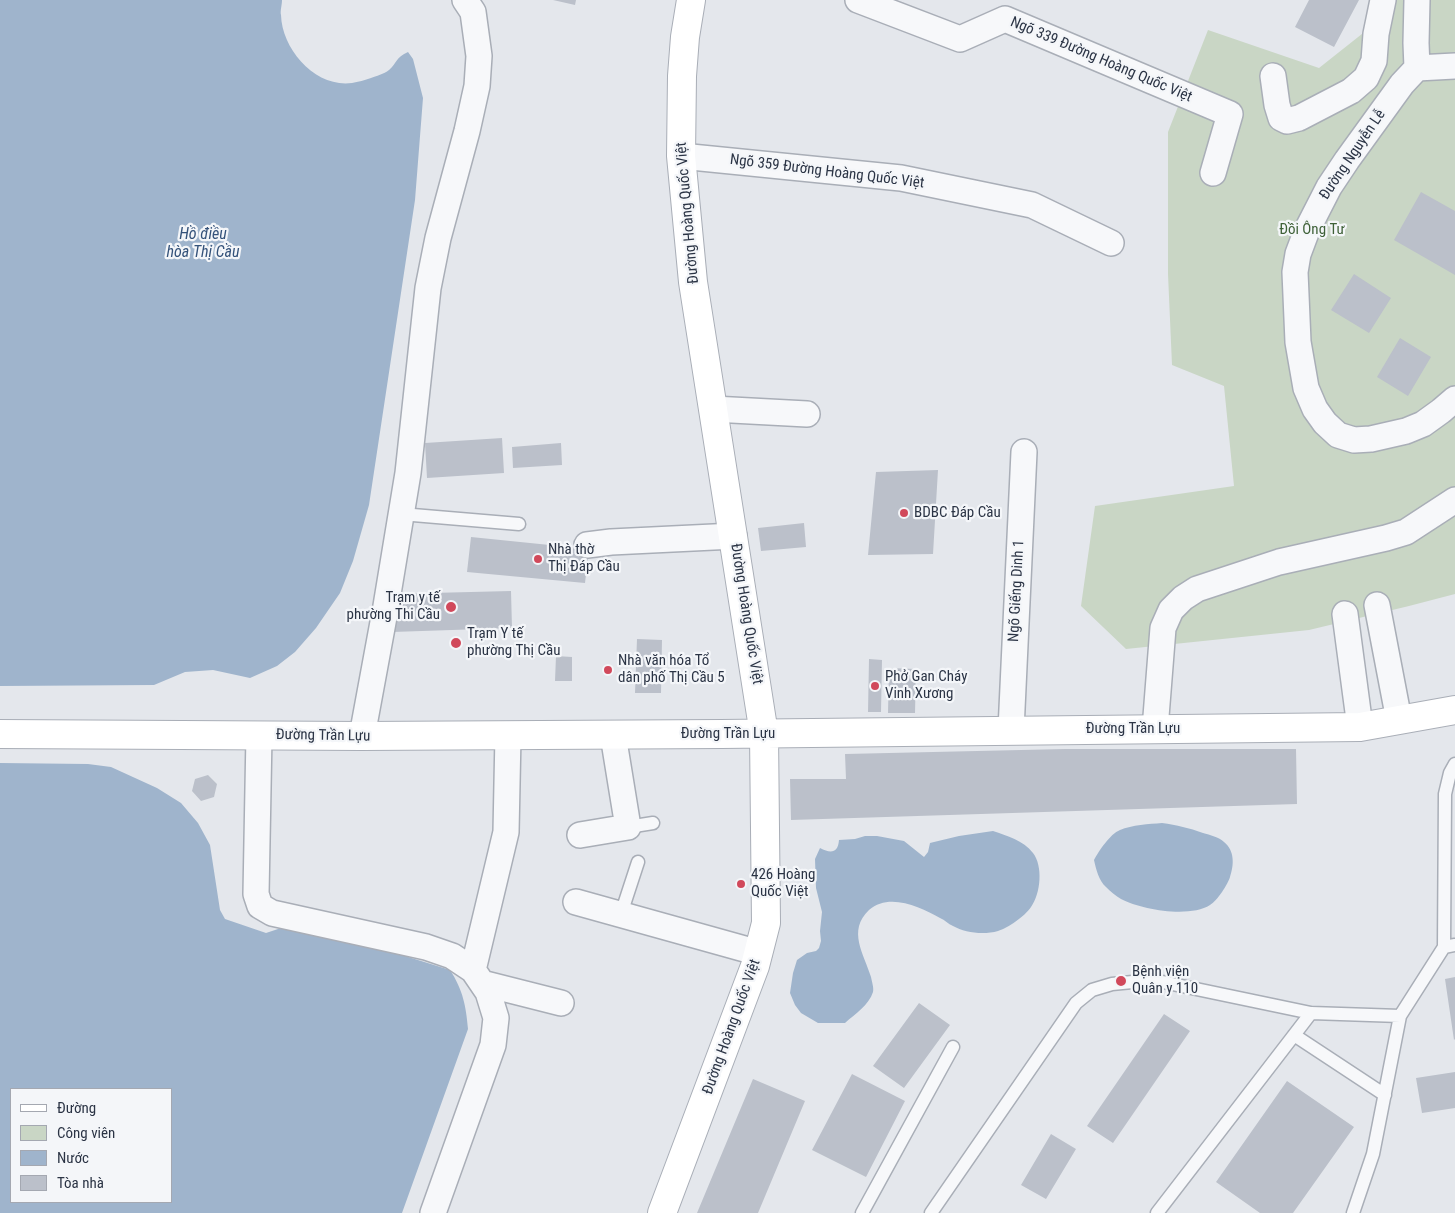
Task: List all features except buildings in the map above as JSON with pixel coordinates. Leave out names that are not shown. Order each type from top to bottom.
[{"type":"main road","name":"Đường Hoàng Quốc Việt","points":[[662,1213],[759,953],[766,923],[764,734],[693,282],[682,156],[682,76],[691,0]]},
{"type":"main road","name":"Đường Trần Lựu","points":[[0,734],[508,736],[1360,727],[1455,710]]},
{"type":"street","points":[[362,736],[408,473],[428,288],[438,238],[477,86],[479,56],[473,12],[464,0]]},
{"type":"street","name":"Ngõ 339 Đường Hoàng Quốc Việt","points":[[858,0],[960,38],[1005,19],[1230,114],[1213,173]]},
{"type":"street","points":[[1273,76],[1281,118],[1287,121],[1299,118],[1352,91],[1366,78],[1374,61],[1376,34],[1383,0]]},
{"type":"street","points":[[1417,0],[1417,68],[1455,66]]},
{"type":"street","name":"Đường Nguyễn Lễ","points":[[1417,68],[1402,84],[1329,187],[1307,230],[1298,254],[1295,272],[1298,342],[1306,388],[1325,423],[1338,436],[1354,440],[1371,439],[1406,431],[1423,424],[1455,399]]},
{"type":"street","name":"Ngõ 359 Đường Hoàng Quốc Việt","points":[[682,156],[891,177],[920,182],[1032,205],[1111,243]]},
{"type":"street","points":[[713,410],[807,414]]},
{"type":"street","name":"Ngõ Giếng Dinh 1","points":[[1011,730],[1024,452]]},
{"type":"street","points":[[1156,728],[1162,628],[1171,610],[1183,598],[1197,589],[1295,557],[1406,532],[1455,500]]},
{"type":"street","points":[[587,545],[734,536]]},
{"type":"street","points":[[1377,604],[1398,720]]},
{"type":"street","points":[[1345,614],[1360,727]]},
{"type":"street","points":[[259,735],[256,894],[260,906],[272,913],[426,947],[452,956],[478,977],[488,992],[496,1018],[493,1045],[433,1213]]},
{"type":"street","points":[[580,834],[628,827],[613,735]]},
{"type":"street","points":[[478,977],[506,832],[508,736]]},
{"type":"street","points":[[576,902],[759,953]]},
{"type":"street","points":[[478,977],[561,1003]]},
{"type":"lane","points":[[401,514],[519,524]]},
{"type":"lane","points":[[1353,1213],[1373,1154],[1400,1016],[1449,946],[1450,773],[1455,764]]},
{"type":"lane","points":[[628,827],[653,823]]},
{"type":"lane","points":[[621,914],[638,862]]},
{"type":"lane","points":[[931,1213],[1076,1003],[1092,990],[1112,984],[1153,980],[1311,1013],[1400,1016]]},
{"type":"lane","points":[[1157,1213],[1311,1013]]},
{"type":"lane","points":[[1294,1035],[1385,1095]]},
{"type":"lane","points":[[862,1213],[953,1047]]},
{"type":"green space","name":"Đồi Ông Tư","points":[[1396,0],[1455,0],[1455,594],[1309,630],[1126,649],[1081,606],[1095,506],[1234,486],[1224,386],[1172,365],[1168,274],[1168,132],[1208,30],[1319,68],[1372,26]]},
{"type":"water","name":"Hồ điều hòa Thị Cầu","points":[[0,0],[282,0],[281,13],[287,41],[303,64],[314,73],[326,79],[339,83],[357,82],[382,74],[408,52],[413,59],[423,98],[415,200],[369,505],[353,561],[340,593],[316,628],[295,652],[277,666],[250,678],[213,670],[185,672],[154,685],[0,686]]},
{"type":"water","points":[[0,763],[88,764],[111,767],[157,788],[181,803],[198,823],[210,845],[220,910],[225,919],[266,933],[284,927],[344,937],[450,970],[463,998],[468,1029],[402,1213],[0,1213]]},
{"type":"water","points":[[1162,823],[1214,836],[1228,846],[1232,854],[1233,863],[1230,877],[1222,892],[1210,905],[1201,909],[1179,912],[1153,909],[1121,899],[1101,882],[1094,860],[1112,835],[1130,827]]},
{"type":"water","points":[[993,831],[1020,842],[1036,858],[1040,880],[1039,887],[1031,907],[1025,914],[1002,929],[981,933],[969,932],[958,928],[924,910],[905,903],[886,902],[877,905],[862,918],[858,934],[861,951],[871,977],[873,992],[871,997],[845,1023],[818,1023],[801,1013],[790,993],[797,960],[807,953],[816,951],[821,941],[822,912],[816,888],[815,859],[820,848],[831,852],[837,848],[839,840],[877,836],[904,841],[924,857],[928,852],[930,843]]},
{"type":"place","name":"BDBC Đáp Cầu","points":[[904,513]]},
{"type":"place","name":"Nhà thờ Thị Đáp Cầu","points":[[538,559]]},
{"type":"place","name":"Trạm y tế phường Thi Cầu","points":[[451,607]]},
{"type":"place","name":"Trạm Y tế phường Thị Cầu","points":[[456,643]]},
{"type":"place","name":"Nhà văn hóa Tổ dân phố Thị Cầu 5","points":[[608,670]]},
{"type":"place","name":"Phở Gan Cháy Vinh Xương","points":[[875,686]]},
{"type":"place","name":"426 Hoàng Quốc Việt","points":[[741,884]]},
{"type":"place","name":"Bệnh viện Quân y 110","points":[[1121,981]]}]
